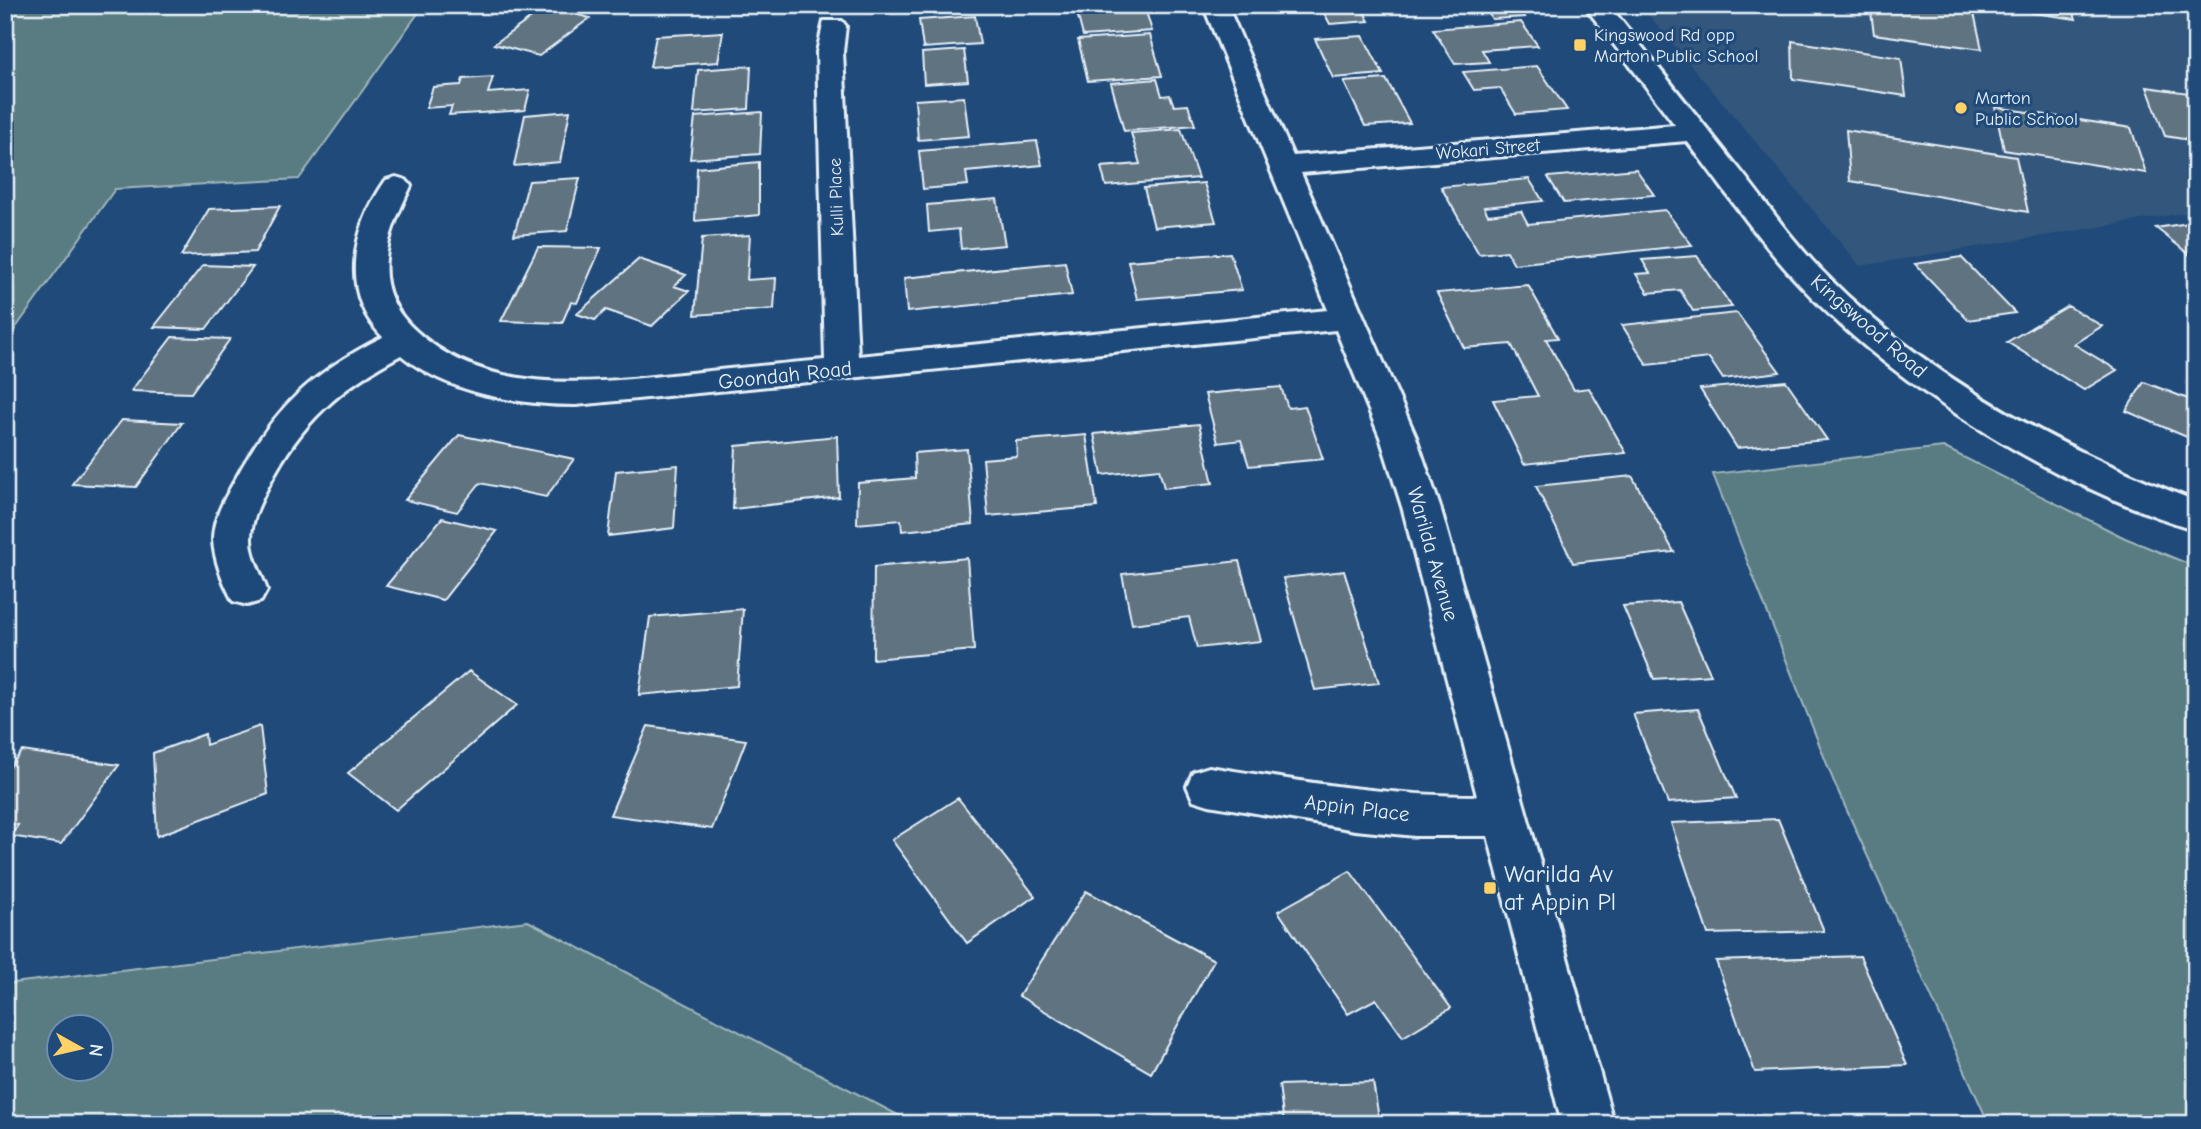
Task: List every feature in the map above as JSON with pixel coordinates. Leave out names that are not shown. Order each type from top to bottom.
[{"type":"street","name":"Warilda Avenue","points":[[1215,5],[1398,438],[1422,510],[1588,1124]]},
{"type":"street","name":"Kingswood Road","points":[[1596,5],[1825,293],[1892,351],[2007,430],[2082,469],[2196,516]]},
{"type":"street","name":"Kulli Place","points":[[833,26],[830,52],[842,369]]},
{"type":"street","name":"Wokari Street","points":[[1282,166],[1695,132]]},
{"type":"street","name":"Goondah Road","points":[[396,186],[377,215],[368,244],[367,274],[378,309],[402,341],[437,362],[480,381],[528,391],[594,393],[1349,318]]},
{"type":"street","points":[[247,590],[232,538],[244,498],[263,458],[288,421],[318,390],[350,367],[402,341]]},
{"type":"street","name":"Appin Place","points":[[1209,786],[1379,813],[1415,816],[1505,816]]},
{"type":"shaded area","name":"Marton Public School","points":[[1640,5],[2196,5],[2196,211],[1860,266]]},
{"type":"green space","points":[[5,5],[424,5],[299,179],[115,189],[5,343]]},
{"type":"green space","points":[[1943,447],[2125,538],[2196,567],[2196,1124],[1989,1124],[1834,782],[1713,474]]},
{"type":"green space","points":[[528,921],[915,1124],[5,1124],[5,984]]},
{"type":"building","points":[[1075,5],[1144,5],[1152,31],[1083,36]]},
{"type":"building","points":[[1295,5],[1360,5],[1369,21],[1330,24],[1321,7],[1296,8]]},
{"type":"building","points":[[1483,5],[1517,5],[1525,17],[1492,19]]},
{"type":"building","points":[[1870,5],[1914,5],[1974,13],[1982,49],[1874,34]]},
{"type":"building","points":[[1979,5],[2071,5],[2076,19]]},
{"type":"building","points":[[547,7],[590,18],[539,56],[494,44]]},
{"type":"building","points":[[975,16],[980,44],[923,48],[919,20]]},
{"type":"building","points":[[1521,22],[1538,46],[1482,50],[1489,62],[1455,64],[1433,29]]},
{"type":"building","points":[[723,32],[718,62],[650,67],[656,36]]},
{"type":"building","points":[[1150,35],[1162,76],[1088,81],[1078,40]]},
{"type":"building","points":[[1363,36],[1383,74],[1333,78],[1315,39]]},
{"type":"building","points":[[1792,41],[1901,58],[1906,96],[1793,79]]},
{"type":"building","points":[[964,50],[968,81],[924,84],[922,53]]},
{"type":"building","points":[[751,66],[749,109],[694,113],[698,70]]},
{"type":"building","points":[[1537,66],[1567,110],[1516,114],[1500,88],[1474,90],[1463,72]]},
{"type":"building","points":[[493,77],[488,93],[530,90],[525,110],[449,115],[452,106],[426,108],[433,87],[461,85],[463,79]]},
{"type":"building","points":[[1157,79],[1162,96],[1170,95],[1174,106],[1188,105],[1195,125],[1124,131],[1111,83]]},
{"type":"building","points":[[1386,79],[1410,123],[1365,126],[1344,82]]},
{"type":"building","points":[[2147,87],[2196,94],[2196,141],[2165,136]]},
{"type":"building","points":[[964,97],[969,136],[918,140],[915,100]]},
{"type":"building","points":[[1995,107],[2131,128],[2146,173],[2004,150]]},
{"type":"building","points":[[570,111],[560,162],[514,166],[525,115]]},
{"type":"building","points":[[762,112],[760,154],[690,159],[695,117]]},
{"type":"building","points":[[1181,129],[1198,178],[1106,186],[1101,167],[1140,164],[1131,133]]},
{"type":"building","points":[[1846,130],[2016,157],[2028,212],[1850,181]]},
{"type":"building","points":[[1037,141],[1042,165],[966,172],[968,185],[923,189],[919,151]]},
{"type":"building","points":[[759,162],[759,215],[695,221],[697,168]]},
{"type":"building","points":[[1636,169],[1654,195],[1564,203],[1548,177]]},
{"type":"building","points":[[580,178],[567,231],[514,235],[529,181]]},
{"type":"building","points":[[1529,179],[1543,201],[1484,207],[1488,215],[1521,211],[1528,224],[1665,210],[1692,245],[1514,264],[1507,251],[1479,254],[1441,187]]},
{"type":"building","points":[[1204,183],[1216,222],[1154,227],[1144,188]]},
{"type":"building","points":[[997,199],[1005,245],[961,249],[959,229],[929,232],[927,205]]},
{"type":"building","points":[[280,206],[255,252],[181,256],[209,209]]},
{"type":"building","points":[[2196,222],[2196,260],[2156,228]]},
{"type":"building","points":[[750,235],[747,280],[776,278],[774,309],[695,315],[702,238]]},
{"type":"building","points":[[538,247],[601,248],[577,303],[571,302],[562,323],[501,321]]},
{"type":"building","points":[[1230,253],[1242,290],[1137,299],[1128,261]]},
{"type":"building","points":[[1697,256],[1732,307],[1693,311],[1680,290],[1648,293],[1636,274],[1650,273],[1642,260]]},
{"type":"building","points":[[1961,257],[2015,313],[1968,320],[1915,264]]},
{"type":"building","points":[[639,259],[686,275],[674,286],[689,291],[652,326],[606,310],[595,320],[577,314]]},
{"type":"building","points":[[1065,262],[1072,295],[907,312],[904,278]]},
{"type":"building","points":[[203,265],[253,267],[206,329],[154,327]]},
{"type":"building","points":[[1528,285],[1558,338],[1546,339],[1574,390],[1589,388],[1626,453],[1524,464],[1493,400],[1538,396],[1511,344],[1464,348],[1437,293]]},
{"type":"building","points":[[2068,306],[2102,326],[2074,344],[2117,370],[2084,390],[2007,342]]},
{"type":"building","points":[[1737,313],[1780,372],[1723,379],[1709,358],[1647,365],[1622,325]]},
{"type":"building","points":[[172,337],[230,339],[191,393],[131,391]]},
{"type":"building","points":[[1786,381],[1827,440],[1737,448],[1700,389]]},
{"type":"building","points":[[2144,382],[2196,402],[2196,441],[2126,411]]},
{"type":"building","points":[[1281,387],[1288,408],[1305,406],[1323,459],[1249,466],[1241,440],[1218,443],[1205,394]]},
{"type":"building","points":[[122,420],[182,423],[136,487],[72,484]]},
{"type":"building","points":[[1199,424],[1213,483],[1164,488],[1159,469],[1102,475],[1094,434]]},
{"type":"building","points":[[459,435],[574,459],[546,497],[480,483],[457,512],[405,500]]},
{"type":"building","points":[[1086,435],[1097,507],[988,516],[983,459],[1017,456],[1016,441]]},
{"type":"building","points":[[837,436],[839,497],[733,509],[736,446]]},
{"type":"building","points":[[967,449],[973,524],[902,531],[901,520],[857,524],[858,483],[915,478],[914,453]]},
{"type":"building","points":[[678,465],[674,528],[608,536],[616,471]]},
{"type":"building","points":[[1632,476],[1674,552],[1573,563],[1536,486]]},
{"type":"building","points":[[442,518],[497,531],[443,600],[386,586]]},
{"type":"building","points":[[967,558],[974,650],[873,659],[874,567]]},
{"type":"building","points":[[1239,561],[1261,641],[1197,648],[1189,617],[1132,624],[1122,574]]},
{"type":"building","points":[[1344,571],[1379,683],[1315,690],[1283,578]]},
{"type":"building","points":[[1678,602],[1711,675],[1654,679],[1623,606]]},
{"type":"building","points":[[743,609],[737,686],[639,695],[650,617]]},
{"type":"building","points":[[469,671],[517,705],[396,810],[348,773]]},
{"type":"building","points":[[1698,709],[1736,798],[1668,803],[1633,714]]},
{"type":"building","points":[[260,726],[268,794],[157,836],[153,753],[205,734],[206,745]]},
{"type":"building","points":[[648,726],[746,740],[712,829],[610,815]]},
{"type":"building","points":[[22,751],[119,765],[61,844],[10,836],[18,825],[5,823],[5,773]]},
{"type":"building","points":[[958,798],[1035,896],[967,943],[892,840]]},
{"type":"building","points":[[1778,819],[1824,931],[1708,934],[1671,823]]},
{"type":"building","points":[[1350,871],[1451,1008],[1403,1037],[1376,999],[1348,1014],[1278,911]]},
{"type":"building","points":[[1086,891],[1214,960],[1151,1073],[1019,996]]},
{"type":"building","points":[[1860,956],[1907,1065],[1755,1072],[1716,961]]},
{"type":"building","points":[[1373,1082],[1380,1124],[1284,1124],[1279,1085]]},
{"type":"place","name":"Kingswood Rd opp Marton Public School","points":[[1580,45]]},
{"type":"place","name":"Marton Public School","points":[[1961,108]]},
{"type":"place","name":"Warilda Av at Appin Pl","points":[[1490,888]]}]
